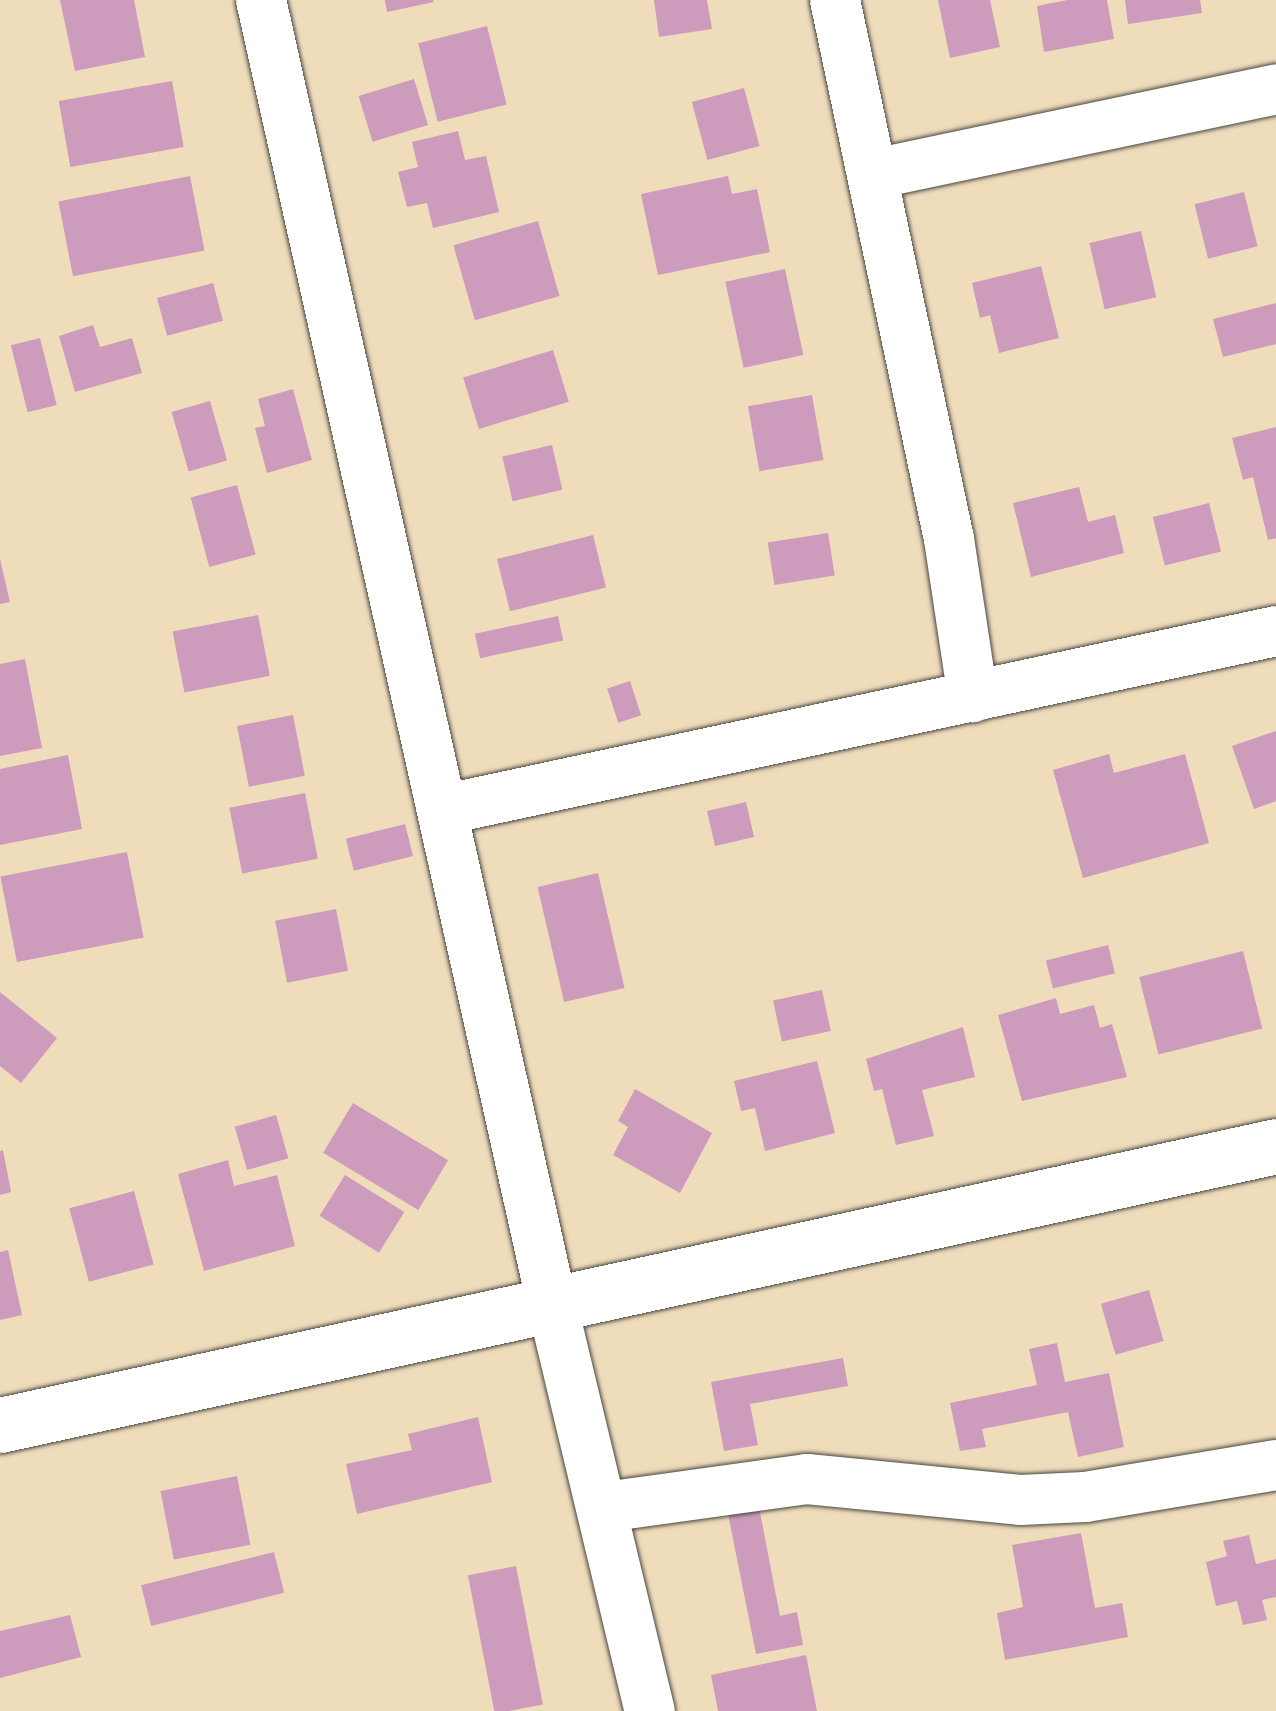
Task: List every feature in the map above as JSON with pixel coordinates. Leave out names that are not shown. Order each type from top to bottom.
[{"type":"street","points":[[261,0],[554,1308],[650,1711]]},
{"type":"street","points":[[835,0],[949,540],[972,697]]},
{"type":"street","points":[[874,174],[1276,89]]},
{"type":"street","points":[[442,810],[1276,631]]},
{"type":"street","points":[[0,1425],[554,1308],[1276,1146]]},
{"type":"street","points":[[604,1507],[807,1479],[1020,1500],[1086,1498],[1276,1465]]},
{"type":"building","points":[[60,0],[134,0],[145,57],[75,71]]},
{"type":"building","points":[[385,0],[433,0],[434,2],[387,12]]},
{"type":"building","points":[[654,0],[707,0],[712,29],[659,37]]},
{"type":"building","points":[[938,0],[990,0],[1000,47],[950,58]]},
{"type":"building","points":[[1067,0],[1107,0],[1114,39],[1044,52],[1037,6]]},
{"type":"building","points":[[1125,0],[1200,0],[1202,13],[1128,24]]},
{"type":"building","points":[[487,26],[507,105],[438,122],[418,43]]},
{"type":"building","points":[[414,79],[428,125],[373,142],[359,96]]},
{"type":"building","points":[[172,81],[184,147],[70,167],[59,101]]},
{"type":"building","points":[[744,88],[760,146],[707,160],[692,102]]},
{"type":"building","points":[[458,131],[465,160],[486,156],[499,212],[433,228],[427,203],[407,207],[398,172],[418,167],[412,142]]},
{"type":"building","points":[[190,176],[205,251],[73,276],[58,202]]},
{"type":"building","points":[[728,176],[732,194],[757,189],[770,252],[658,275],[641,194]]},
{"type":"building","points":[[1244,192],[1258,246],[1208,259],[1195,204]]},
{"type":"building","points":[[538,221],[559,296],[475,320],[453,245]]},
{"type":"building","points":[[1141,231],[1156,297],[1105,309],[1089,243]]},
{"type":"building","points":[[1041,266],[1059,338],[999,353],[990,315],[980,318],[972,283]]},
{"type":"building","points":[[785,269],[803,355],[744,368],[725,282]]},
{"type":"building","points":[[213,283],[223,321],[167,336],[157,298]]},
{"type":"building","points":[[1276,303],[1276,344],[1223,357],[1213,319]]},
{"type":"building","points":[[93,325],[100,347],[132,338],[142,373],[75,392],[59,336]]},
{"type":"building","points":[[40,338],[57,405],[28,412],[11,345]]},
{"type":"building","points":[[553,350],[569,402],[479,429],[463,377]]},
{"type":"building","points":[[293,389],[312,460],[267,473],[255,428],[265,426],[258,399]]},
{"type":"building","points":[[812,395],[823,460],[759,471],[748,406]]},
{"type":"building","points":[[210,401],[227,461],[189,472],[172,412]]},
{"type":"building","points":[[1276,427],[1276,538],[1268,540],[1253,477],[1243,480],[1232,438]]},
{"type":"building","points":[[552,445],[562,490],[513,501],[502,456]]},
{"type":"building","points":[[237,485],[256,555],[209,567],[191,497]]},
{"type":"building","points":[[1079,487],[1088,522],[1115,515],[1124,553],[1031,577],[1013,503]]},
{"type":"building","points":[[1209,503],[1221,552],[1165,566],[1153,517]]},
{"type":"building","points":[[828,533],[835,575],[774,585],[768,543]]},
{"type":"building","points":[[593,535],[606,587],[510,611],[497,559]]},
{"type":"building","points":[[0,559],[10,602],[0,604]]},
{"type":"building","points":[[258,615],[270,676],[184,692],[173,632]]},
{"type":"building","points":[[558,616],[563,640],[480,658],[475,634]]},
{"type":"building","points":[[25,659],[42,748],[0,756],[0,664]]},
{"type":"building","points":[[630,681],[641,715],[618,723],[607,688]]},
{"type":"building","points":[[293,715],[305,776],[249,787],[237,726]]},
{"type":"building","points":[[1276,731],[1276,801],[1254,809],[1232,746]]},
{"type":"building","points":[[1109,754],[1114,773],[1185,754],[1209,843],[1083,878],[1053,770]]},
{"type":"building","points":[[68,755],[82,829],[0,845],[0,769]]},
{"type":"building","points":[[305,793],[318,859],[242,873],[229,808]]},
{"type":"building","points":[[746,802],[754,837],[715,846],[707,811]]},
{"type":"building","points":[[405,824],[413,856],[354,871],[346,839]]},
{"type":"building","points":[[127,852],[144,937],[17,962],[0,877]]},
{"type":"building","points":[[598,873],[625,988],[564,1002],[538,887]]},
{"type":"building","points":[[336,909],[348,971],[287,983],[275,921]]},
{"type":"building","points":[[1108,945],[1115,973],[1053,989],[1046,960]]},
{"type":"building","points":[[1243,951],[1262,1029],[1159,1055],[1139,977]]},
{"type":"building","points":[[822,990],[831,1031],[782,1041],[773,1000]]},
{"type":"building","points":[[0,992],[57,1038],[21,1083],[0,1066]]},
{"type":"building","points":[[1056,998],[1060,1014],[1094,1005],[1100,1028],[1112,1024],[1127,1077],[1022,1101],[998,1015]]},
{"type":"building","points":[[963,1027],[975,1077],[922,1090],[934,1136],[896,1145],[882,1089],[874,1091],[866,1059]]},
{"type":"building","points":[[817,1061],[835,1133],[765,1151],[755,1108],[741,1111],[734,1081]]},
{"type":"building","points":[[635,1089],[712,1133],[680,1193],[613,1155],[628,1127],[618,1121]]},
{"type":"building","points":[[353,1103],[448,1160],[418,1210],[323,1153]]},
{"type":"building","points":[[276,1115],[288,1158],[247,1170],[235,1127]]},
{"type":"building","points":[[3,1150],[11,1192],[0,1195],[0,1151]]},
{"type":"building","points":[[228,1160],[234,1186],[277,1175],[295,1246],[204,1271],[178,1174]]},
{"type":"building","points":[[345,1175],[404,1212],[379,1253],[320,1216]]},
{"type":"building","points":[[134,1191],[154,1264],[89,1282],[69,1208]]},
{"type":"building","points":[[8,1250],[22,1315],[0,1320],[0,1252]]},
{"type":"building","points":[[1149,1290],[1164,1341],[1116,1355],[1101,1304]]},
{"type":"building","points":[[1057,1343],[1065,1382],[1109,1373],[1124,1447],[1078,1457],[1068,1412],[982,1429],[986,1447],[960,1451],[950,1403],[1037,1385],[1029,1349]]},
{"type":"building","points":[[843,1358],[848,1386],[750,1404],[758,1445],[724,1451],[711,1382]]},
{"type":"building","points":[[478,1417],[492,1482],[357,1514],[346,1464],[412,1450],[408,1434]]},
{"type":"building","points":[[237,1476],[250,1545],[174,1560],[160,1491]]},
{"type":"building","points":[[759,1507],[780,1616],[797,1612],[803,1645],[756,1654],[728,1514]]},
{"type":"building","points":[[1081,1533],[1095,1608],[1122,1603],[1128,1637],[1005,1660],[997,1613],[1023,1607],[1012,1545]]},
{"type":"building","points":[[1249,1535],[1256,1564],[1276,1559],[1276,1597],[1262,1600],[1267,1620],[1243,1625],[1237,1601],[1216,1606],[1206,1562],[1227,1556],[1223,1541]]},
{"type":"building","points":[[274,1552],[284,1593],[151,1626],[141,1585]]},
{"type":"building","points":[[516,1566],[543,1704],[494,1711],[468,1575]]},
{"type":"building","points":[[70,1615],[81,1657],[0,1678],[0,1631]]},
{"type":"building","points":[[806,1655],[817,1711],[718,1711],[711,1675]]}]
